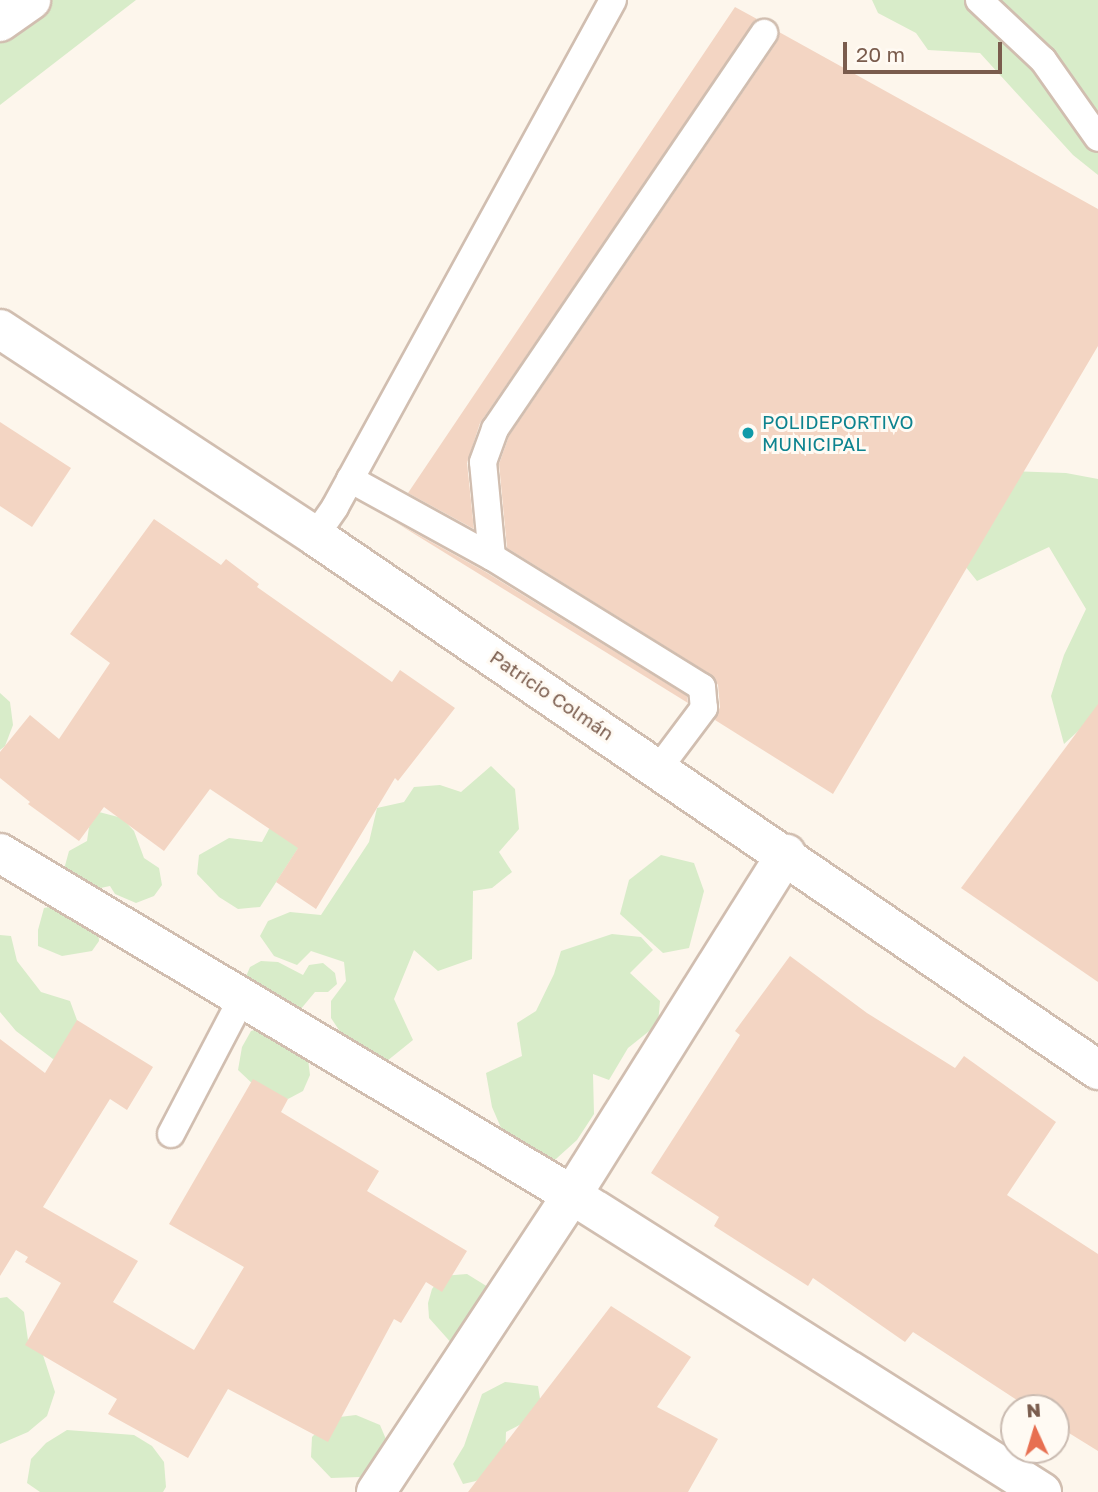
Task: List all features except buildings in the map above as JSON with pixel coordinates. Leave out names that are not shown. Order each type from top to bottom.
[{"type":"street","points":[[0,22],[31,0]]},
{"type":"street","name":"Patricio Colmán","points":[[0,329],[315,536],[659,768],[1098,1070]]},
{"type":"street","points":[[0,853],[572,1195],[1031,1490]]},
{"type":"street","points":[[376,1492],[572,1195],[786,854]]},
{"type":"lane","points":[[315,536],[350,479],[613,0]]},
{"type":"lane","points":[[979,0],[1043,60],[1098,138]]},
{"type":"lane","points":[[492,557],[483,461],[495,429],[764,33]]},
{"type":"lane","points":[[350,479],[492,557],[702,687],[704,708],[659,768]]},
{"type":"lane","points":[[171,1134],[242,998]]},
{"type":"green space","points":[[0,0],[136,0],[0,105]]},
{"type":"green space","points":[[872,0],[1098,0],[1098,175],[1073,155],[980,53],[928,50],[916,33],[878,13]]},
{"type":"green space","points":[[1012,471],[1066,473],[1098,479],[1098,713],[1064,744],[1051,696],[1064,655],[1086,609],[1049,547],[977,581],[957,556]]},
{"type":"green space","points":[[0,693],[10,702],[13,725],[5,746],[0,750]]},
{"type":"green space","points":[[491,766],[515,789],[519,829],[499,852],[512,872],[492,888],[473,891],[472,959],[438,971],[414,950],[394,999],[413,1040],[387,1061],[365,1059],[344,1045],[331,1018],[331,1001],[346,981],[344,962],[311,951],[297,965],[274,956],[260,936],[268,921],[290,912],[321,915],[369,842],[377,808],[404,802],[414,787],[440,785],[461,792]]},
{"type":"green space","points":[[99,812],[122,818],[134,831],[144,858],[159,868],[162,885],[154,896],[136,903],[115,894],[110,886],[91,890],[63,873],[69,851],[87,841],[89,827]]},
{"type":"green space","points":[[321,813],[260,907],[238,909],[219,897],[197,874],[199,855],[229,838],[262,842],[277,814]]},
{"type":"green space","points":[[661,855],[694,863],[704,891],[689,948],[663,953],[620,914],[629,880]]},
{"type":"green space","points":[[69,903],[98,928],[99,941],[92,951],[62,956],[38,946],[38,930],[44,908]]},
{"type":"green space","points":[[612,934],[641,937],[653,950],[630,973],[660,1001],[658,1024],[628,1048],[609,1080],[593,1074],[594,1114],[577,1140],[547,1167],[508,1144],[492,1107],[486,1073],[522,1056],[517,1023],[536,1011],[554,974],[561,951]]},
{"type":"green space","points":[[0,935],[11,936],[17,961],[41,992],[70,1001],[77,1020],[73,1052],[53,1059],[16,1031],[0,1012]]},
{"type":"green space","points":[[261,961],[278,962],[303,975],[309,965],[323,963],[335,973],[337,984],[328,992],[315,992],[300,1010],[269,1006],[242,986],[250,967]]},
{"type":"green space","points":[[282,1021],[307,1051],[310,1075],[303,1091],[288,1099],[258,1089],[238,1070],[242,1047],[251,1031]]},
{"type":"green space","points":[[467,1274],[488,1287],[496,1309],[454,1346],[429,1318],[428,1303],[432,1289],[442,1276]]},
{"type":"green space","points":[[7,1297],[24,1312],[28,1340],[43,1355],[55,1392],[47,1416],[28,1432],[0,1444],[0,1298]]},
{"type":"green space","points":[[505,1382],[538,1386],[541,1405],[529,1420],[506,1432],[505,1462],[476,1481],[463,1484],[453,1464],[464,1446],[482,1394]]},
{"type":"green space","points":[[356,1415],[380,1425],[388,1444],[369,1470],[360,1477],[331,1478],[311,1457],[312,1437],[331,1418]]},
{"type":"green space","points":[[67,1430],[134,1435],[152,1446],[164,1462],[166,1487],[163,1492],[40,1492],[27,1483],[31,1459],[46,1443]]},
{"type":"place","name":"POLIDEPORTIVO MUNICIPAL","points":[[748,433]]}]
